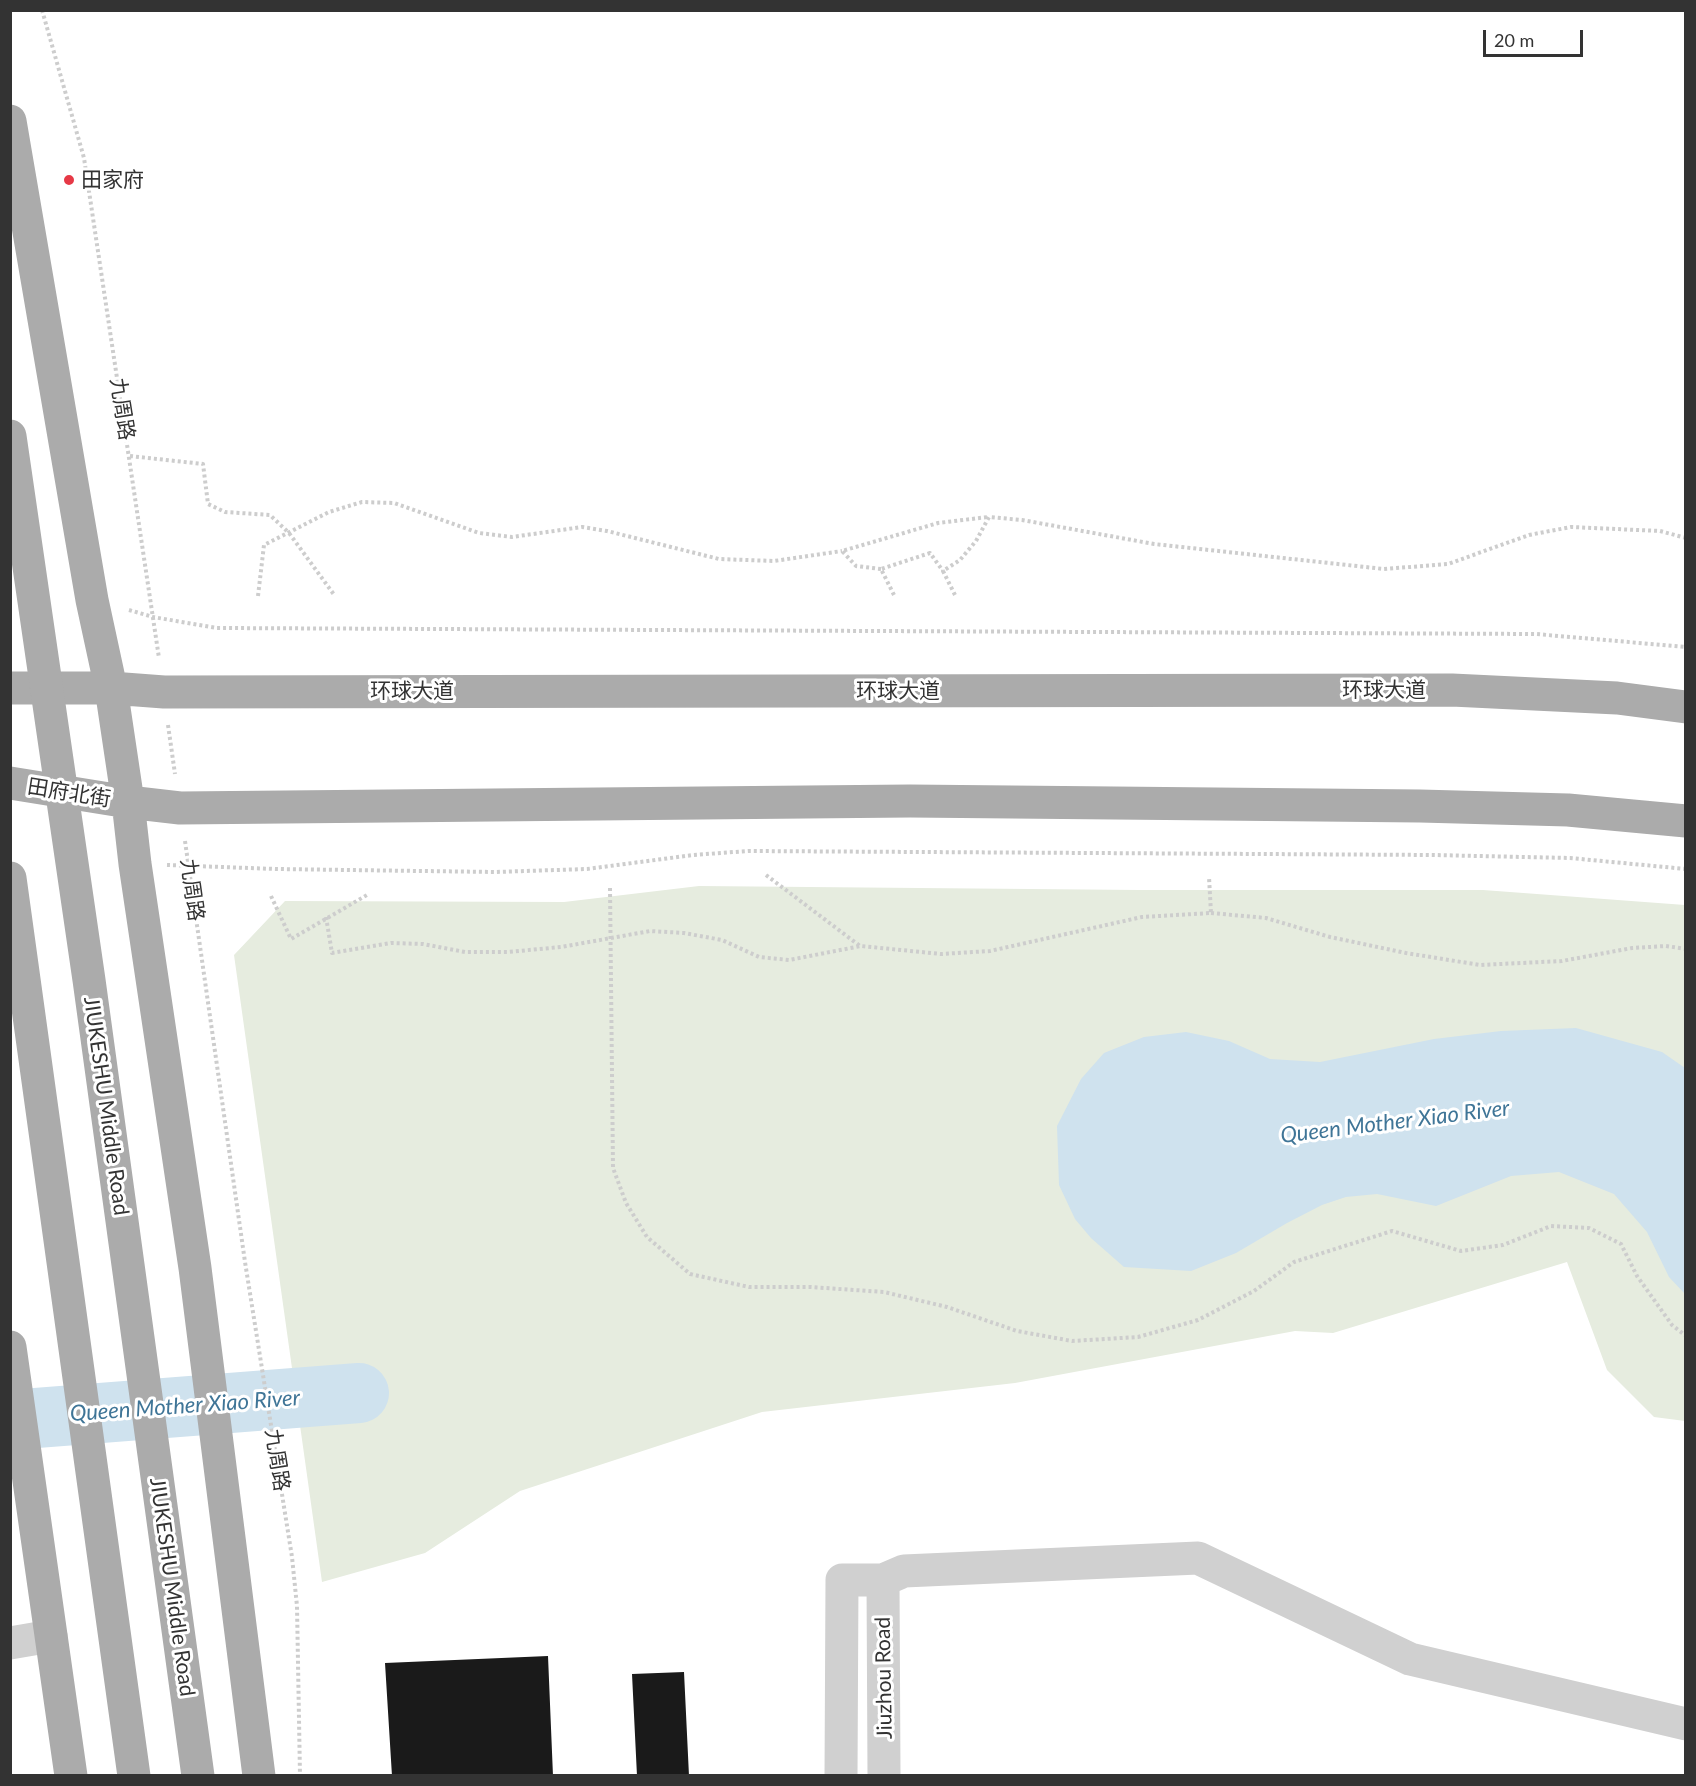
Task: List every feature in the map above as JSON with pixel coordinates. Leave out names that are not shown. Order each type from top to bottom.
[{"type":"main road","points":[[10,121],[92,600],[111,688],[195,1268],[260,1776]]},
{"type":"main road","name":"JIUKESHU Middle Road","points":[[10,436],[91,992],[198,1776]]},
{"type":"main road","points":[[10,688],[111,688]]},
{"type":"main road","name":"环球大道","points":[[111,688],[164,692],[1452,690],[1617,698],[1686,707]]},
{"type":"main road","name":"田府北街","points":[[10,783],[128,802]]},
{"type":"main road","points":[[128,802],[180,808],[922,801],[1420,806],[1556,809],[1686,821]]},
{"type":"main road","points":[[10,878],[134,1776]]},
{"type":"main road","points":[[10,1347],[71,1776]]},
{"type":"street","points":[[883,1580],[904,1571],[1198,1558],[1410,1659],[1686,1724]]},
{"type":"street","name":"Jiuzhou Road","points":[[841,1776],[842,1580],[883,1580],[884,1776]]},
{"type":"street","points":[[10,1643],[51,1636]]},
{"type":"path","name":"九周路","points":[[42,10],[84,158],[164,692],[245,1262],[292,1557],[297,1606],[300,1776]]},
{"type":"path","points":[[129,456],[203,464],[208,504],[225,512],[270,515],[289,533],[335,596]]},
{"type":"path","points":[[258,596],[264,545],[329,512],[362,502],[394,503],[479,533],[512,537],[582,527],[719,559],[774,561],[842,551],[938,523],[989,517],[1022,520],[1154,544],[1384,569],[1448,564],[1529,535],[1571,527],[1660,531],[1686,538]]},
{"type":"path","points":[[942,571],[960,560],[976,541],[989,517]]},
{"type":"path","points":[[842,551],[856,566],[881,569],[930,553],[955,595]]},
{"type":"path","points":[[881,569],[894,595]]},
{"type":"path","points":[[92,600],[153,617],[217,628],[1536,634],[1686,647]]},
{"type":"path","points":[[135,864],[276,869],[495,872],[587,869],[693,855],[748,851],[1433,855],[1570,858],[1686,869]]},
{"type":"path","points":[[766,875],[861,946]]},
{"type":"path","points":[[1209,877],[1211,913]]},
{"type":"path","points":[[610,888],[614,1168],[626,1203],[647,1236],[690,1274],[749,1287],[810,1287],[884,1292],[947,1307],[1017,1331],[1072,1341],[1138,1337],[1198,1320],[1254,1291],[1294,1262],[1392,1232],[1461,1251],[1503,1245],[1551,1226],[1560,1226],[1589,1228],[1621,1244],[1637,1276],[1672,1325],[1686,1336]]},
{"type":"path","points":[[271,896],[291,939],[367,895]]},
{"type":"path","points":[[326,917],[332,953],[391,943],[423,944],[465,952],[508,952],[561,947],[650,931],[684,933],[722,940],[759,957],[789,960],[861,946],[941,954],[990,951],[1142,917],[1211,913],[1266,918],[1330,937],[1480,965],[1562,961],[1632,948],[1666,946],[1686,949]]},
{"type":"shaded area","points":[[699,886],[1483,890],[1685,905],[1685,1421],[1654,1417],[1607,1370],[1567,1262],[1333,1333],[1295,1331],[1015,1383],[762,1412],[520,1491],[425,1553],[322,1582],[234,955],[285,901],[564,902]]},
{"type":"water","points":[[1576,1028],[1662,1052],[1685,1068],[1685,1294],[1669,1277],[1647,1232],[1614,1194],[1559,1172],[1511,1176],[1436,1206],[1377,1194],[1346,1197],[1322,1205],[1236,1253],[1191,1271],[1124,1267],[1091,1238],[1075,1219],[1059,1185],[1057,1126],[1081,1079],[1104,1053],[1144,1037],[1186,1032],[1229,1041],[1270,1059],[1320,1062],[1434,1039],[1501,1031]]},
{"type":"building","points":[[548,1656],[553,1776],[392,1776],[385,1663]]},
{"type":"building","points":[[684,1672],[689,1776],[637,1776],[632,1674]]},
{"type":"waterway","name":"Queen Mother Xiao River","points":[[10,1420],[359,1393]]},
{"type":"place","name":"田家府","points":[[69,180]]}]
